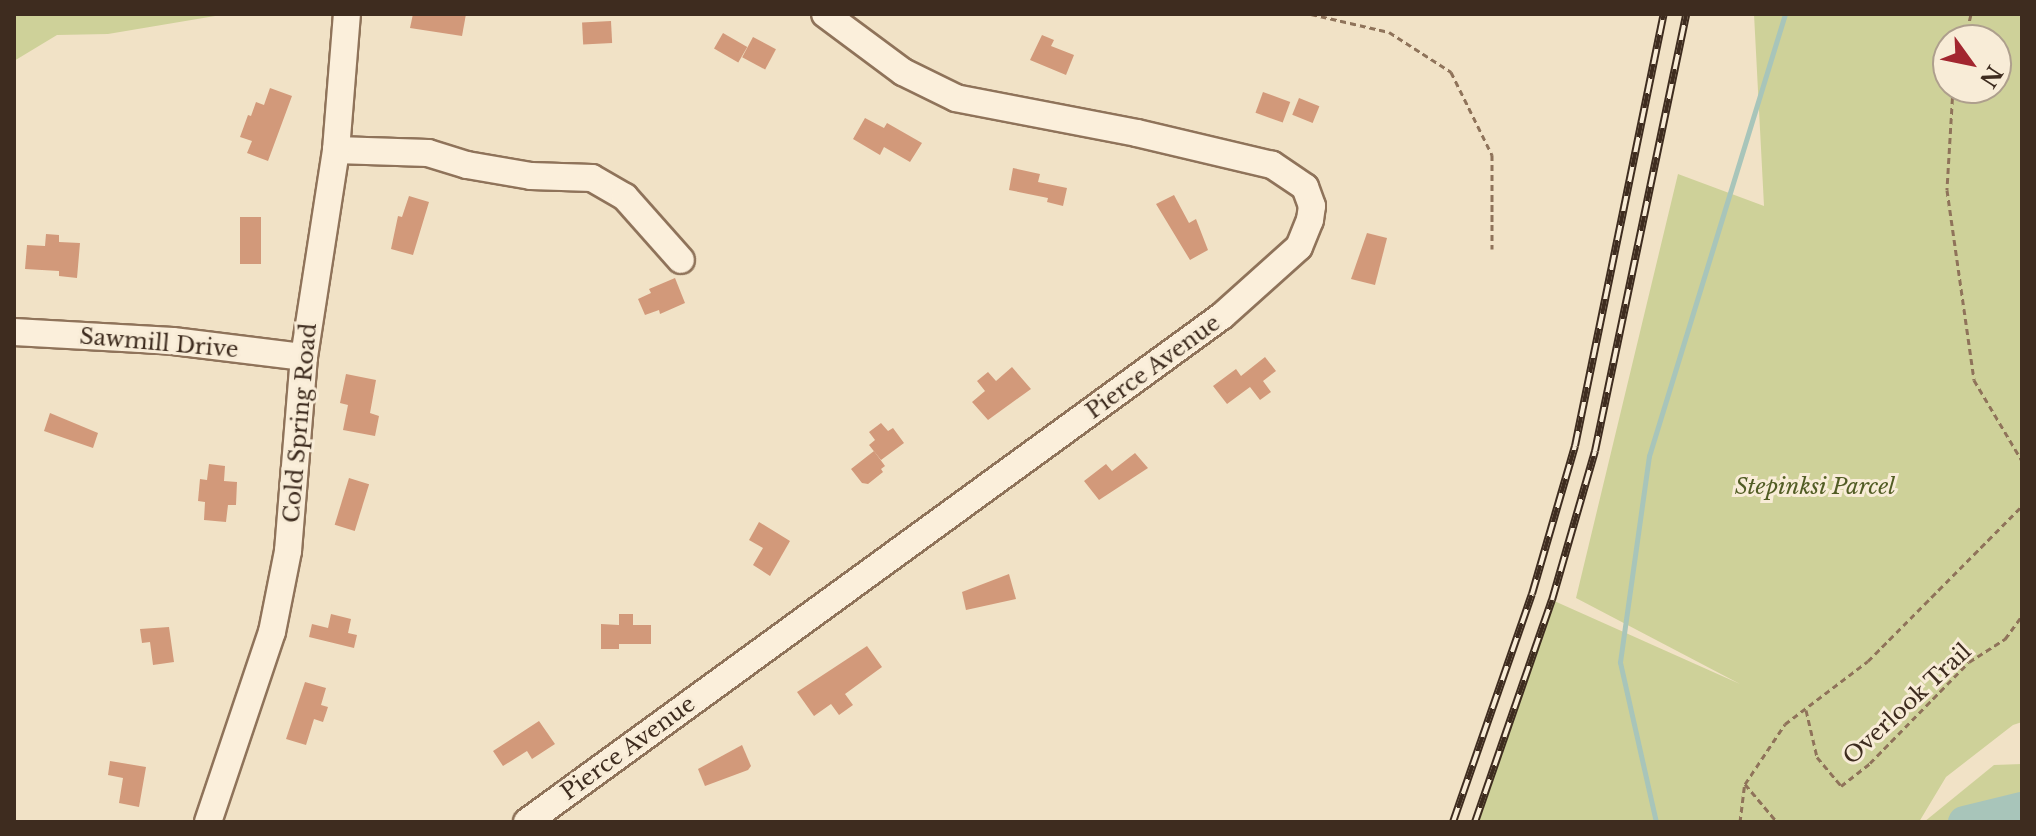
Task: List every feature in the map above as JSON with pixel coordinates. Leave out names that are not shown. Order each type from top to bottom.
[{"type":"street","name":"Cold Spring Road","points":[[208,822],[272,632],[288,551],[304,357],[336,150],[347,14]]},
{"type":"street","name":"Pierce Avenue","points":[[527,822],[1222,316],[1299,247],[1310,220],[1312,206],[1305,187],[1272,165],[1137,133],[956,98],[903,72],[825,14]]},
{"type":"street","points":[[336,150],[428,153],[467,165],[531,176],[592,178],[625,197],[681,260]]},
{"type":"street","name":"Sawmill Drive","points":[[14,332],[173,341],[304,357]]},
{"type":"path","points":[[1311,14],[1389,32],[1451,72],[1492,155],[1492,249]]},
{"type":"path","points":[[1952,104],[1947,190],[1974,380],[2022,461]]},
{"type":"path","points":[[1740,822],[1745,784],[1785,724],[1868,661],[2022,506]]},
{"type":"path","name":"Overlook Trail","points":[[1805,708],[1817,757],[1841,786],[1870,763],[1969,662],[2005,639],[2022,616]]},
{"type":"path","points":[[1745,784],[1777,822]]},
{"type":"green space","points":[[14,14],[227,14],[108,34],[57,35],[14,61]]},
{"type":"green space","name":"Stepinksi Parcel","points":[[1754,14],[2022,14],[2022,722],[2013,725],[1946,777],[1919,822],[1473,822],[1552,600],[1740,684],[1576,598],[1678,174],[1764,206]]},
{"type":"green space","points":[[2022,764],[2022,822],[1924,822],[1994,765]]},
{"type":"building","points":[[413,14],[466,14],[462,36],[410,28]]},
{"type":"building","points":[[611,21],[612,43],[583,44],[582,23]]},
{"type":"building","points":[[723,33],[747,47],[738,63],[714,49]]},
{"type":"building","points":[[1042,35],[1054,40],[1051,46],[1074,55],[1066,75],[1030,60]]},
{"type":"building","points":[[753,37],[776,49],[765,70],[742,57]]},
{"type":"building","points":[[270,88],[292,96],[268,161],[247,153],[252,141],[240,137],[248,115],[251,116],[256,102],[264,105]]},
{"type":"building","points":[[1263,92],[1290,102],[1283,123],[1255,113]]},
{"type":"building","points":[[1299,98],[1319,106],[1313,123],[1292,115]]},
{"type":"building","points":[[865,118],[884,128],[887,123],[922,143],[910,162],[884,147],[880,155],[853,139]]},
{"type":"building","points":[[1013,168],[1040,174],[1038,182],[1067,188],[1063,206],[1047,202],[1048,198],[1009,190]]},
{"type":"building","points":[[1174,195],[1189,223],[1196,219],[1208,250],[1190,260],[1156,204]]},
{"type":"building","points":[[409,196],[429,202],[413,255],[391,249],[398,216],[402,217]]},
{"type":"building","points":[[240,217],[261,217],[261,264],[240,264]]},
{"type":"building","points":[[1367,233],[1387,238],[1375,285],[1351,279]]},
{"type":"building","points":[[46,234],[59,235],[59,242],[80,243],[77,278],[59,276],[59,271],[25,269],[27,245],[45,246]]},
{"type":"building","points":[[675,278],[685,303],[660,314],[659,310],[645,315],[638,299],[651,293],[649,289]]},
{"type":"building","points":[[1265,357],[1276,371],[1263,381],[1271,392],[1260,400],[1250,387],[1227,404],[1213,386],[1236,369],[1241,376]]},
{"type":"building","points":[[1012,367],[1031,389],[988,420],[972,402],[985,391],[977,381],[988,372],[996,381]]},
{"type":"building","points":[[346,374],[376,380],[370,413],[379,416],[375,436],[343,430],[348,405],[340,403]]},
{"type":"building","points":[[50,413],[98,433],[93,448],[44,431]]},
{"type":"building","points":[[881,423],[888,431],[893,428],[904,443],[881,460],[869,445],[875,440],[869,432]]},
{"type":"building","points":[[874,451],[885,466],[881,469],[883,472],[868,484],[862,483],[851,469]]},
{"type":"building","points":[[1135,453],[1148,468],[1099,500],[1084,481],[1106,464],[1112,471]]},
{"type":"building","points":[[209,464],[225,466],[224,481],[237,482],[236,505],[228,505],[226,522],[204,520],[205,502],[198,501],[200,479],[207,480]]},
{"type":"building","points":[[349,478],[369,484],[355,531],[335,525]]},
{"type":"building","points":[[759,522],[790,541],[770,576],[753,565],[763,548],[749,540]]},
{"type":"building","points":[[1009,574],[1016,599],[966,610],[962,592]]},
{"type":"building","points":[[331,614],[351,619],[348,633],[357,635],[354,648],[309,637],[312,624],[328,628]]},
{"type":"building","points":[[619,614],[633,614],[633,625],[651,625],[651,644],[619,644],[619,649],[601,649],[601,624],[619,625]]},
{"type":"building","points":[[169,627],[174,662],[153,665],[150,642],[142,643],[140,629]]},
{"type":"building","points":[[867,646],[882,667],[845,694],[853,705],[839,715],[831,704],[814,716],[797,692]]},
{"type":"building","points":[[305,682],[326,688],[321,705],[328,707],[323,722],[314,719],[306,745],[286,739]]},
{"type":"building","points":[[539,721],[555,744],[532,759],[527,751],[503,766],[493,751]]},
{"type":"building","points":[[742,745],[751,766],[748,770],[705,786],[698,769]]},
{"type":"building","points":[[110,761],[146,767],[139,807],[119,803],[123,778],[108,775]]},
{"type":"waterway","points":[[1656,822],[1620,662],[1649,456],[1785,14]]},
{"type":"waterway","points":[[1964,822],[2022,808]]},
{"type":"railway","points":[[1453,822],[1532,594],[1575,446],[1664,14]]},
{"type":"railway","points":[[1475,822],[1552,600],[1595,451],[1686,14]]}]
